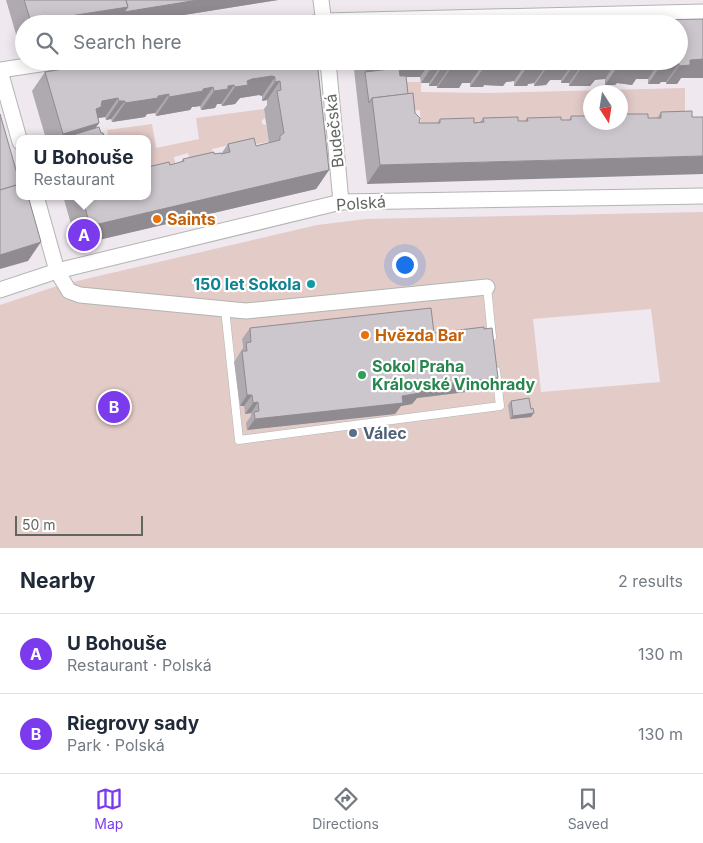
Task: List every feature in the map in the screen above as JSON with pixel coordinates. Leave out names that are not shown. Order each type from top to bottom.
[{"type":"street","points":[[321,0],[323,15]]},
{"type":"street","points":[[600,15],[703,12]]},
{"type":"street","points":[[15,68],[0,71],[18,135]]},
{"type":"street","name":"Budečská","points":[[329,70],[341,202]]},
{"type":"street","name":"Polská","points":[[0,290],[57,271],[341,202],[703,196]]},
{"type":"street","points":[[37,200],[57,271],[70,291],[80,295],[246,311],[487,287]]},
{"type":"lane","points":[[487,287],[493,346]]},
{"type":"lane","points":[[225,309],[239,440],[500,406],[495,363]]},
{"type":"shaded area","points":[[390,82],[421,82],[421,92],[488,93],[583,91],[583,122],[421,133],[420,110],[405,111]]},
{"type":"shaded area","points":[[685,88],[685,120],[628,120],[628,89]]},
{"type":"shaded area","points":[[264,109],[265,118],[262,120],[262,124],[266,125],[269,142],[248,145],[238,143],[212,149],[216,171],[192,172],[188,153],[174,157],[178,176],[151,182],[151,135],[108,135],[107,130],[152,124],[156,148],[199,139],[196,118]]},
{"type":"shaded area","points":[[703,212],[703,548],[0,548],[0,305],[60,285],[317,225],[366,219]],"holes":[[[651,309],[660,382],[541,392],[533,319]],[[423,319],[426,344],[489,389],[412,398],[395,407],[395,414],[247,430],[251,422],[251,413],[245,414],[244,406],[239,406],[239,362],[243,353],[242,339]]]},
{"type":"building","points":[[24,0],[126,0],[128,7],[76,15],[29,15]]},
{"type":"building","points":[[126,0],[198,0],[124,12],[128,7]]},
{"type":"building","points":[[688,19],[703,19],[703,59],[690,60],[690,65],[688,65]]},
{"type":"building","points":[[57,70],[318,70],[329,170],[90,226],[83,200],[151,200],[151,166],[169,162],[170,165],[184,161],[183,159],[214,152],[214,154],[221,154],[230,152],[228,144],[254,138],[256,146],[280,140],[280,136],[284,133],[277,91],[281,90],[280,81],[275,82],[275,77],[272,76],[252,79],[247,81],[248,85],[228,86],[228,89],[214,91],[213,87],[203,89],[203,91],[169,97],[169,94],[158,96],[158,98],[125,103],[125,101],[119,101],[118,98],[102,101],[101,107],[96,109],[99,123],[63,134],[45,72]]},
{"type":"building","points":[[399,70],[400,76],[406,76],[408,94],[372,98],[369,103],[365,72]]},
{"type":"building","points":[[413,93],[415,113],[420,118],[419,123],[440,123],[440,119],[474,118],[474,123],[484,122],[483,118],[518,117],[518,121],[528,121],[527,118],[561,117],[561,120],[571,120],[571,116],[583,116],[583,130],[628,130],[628,114],[648,114],[648,118],[661,118],[661,112],[692,111],[692,117],[703,117],[703,156],[380,165],[372,98]]},
{"type":"building","points":[[0,114],[16,170],[16,185],[0,190]]},
{"type":"building","points":[[99,127],[104,135],[73,135]]},
{"type":"building","points":[[16,185],[16,200],[29,200],[41,242],[0,255],[0,190]]},
{"type":"building","name":"Sokol Praha Královské Vinohrady","points":[[431,308],[434,333],[484,327],[484,329],[492,328],[498,378],[419,387],[420,393],[402,396],[403,403],[255,419],[254,412],[259,411],[258,402],[253,403],[252,395],[247,395],[242,351],[247,351],[246,343],[251,342],[250,328]]},
{"type":"building","points":[[529,398],[531,409],[533,408],[534,413],[513,416],[511,401]]},
{"type":"place","name":"Saints","points":[[157,219]]},
{"type":"place","name":"U Bohouše","points":[[84,235]]},
{"type":"place","name":"150 let Sokola","points":[[311,284]]},
{"type":"place","name":"Hvězda Bar","points":[[365,335]]},
{"type":"place","name":"Sokol Praha Královské Vinohrady","points":[[362,375]]},
{"type":"place","name":"Riegrovy sady","points":[[114,407]]},
{"type":"place","name":"Válec","points":[[353,433]]}]
